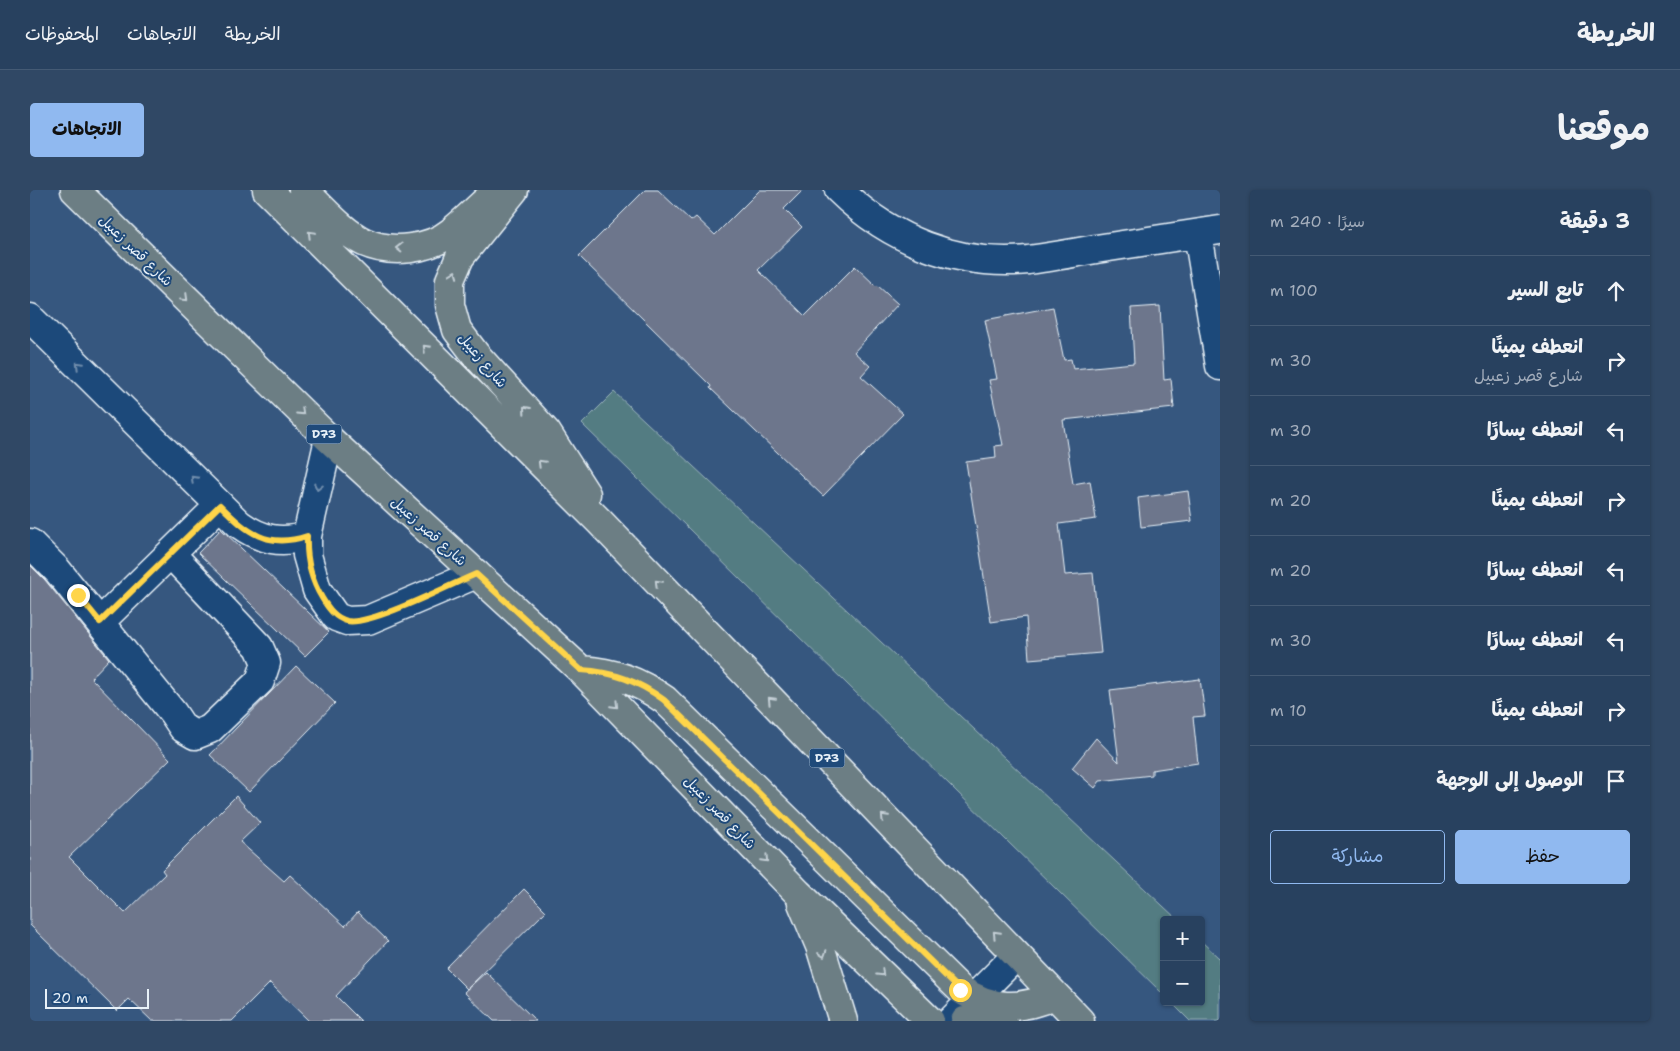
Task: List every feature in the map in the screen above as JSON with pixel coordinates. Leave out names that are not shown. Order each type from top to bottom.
[{"type":"main road","name":"شارع قصر زعبيل","points":[[75,190],[329,440],[581,670],[798,893],[930,1021]]},
{"type":"main road","name":"D73","points":[[267,190],[600,522],[1080,1021]]},
{"type":"main road","points":[[303,190],[345,229],[364,242],[386,248],[409,248],[431,243],[450,233],[498,190]]},
{"type":"main road","name":"شارع زعيبل","points":[[514,190],[460,257],[450,280],[450,306],[457,330],[476,355],[547,433],[571,469],[600,522]]},
{"type":"main road","points":[[581,670],[604,671],[626,677],[664,700],[960,990],[969,1010],[988,1018],[1004,1021]]},
{"type":"main road","points":[[798,893],[820,946],[842,1021]]},
{"type":"main road","points":[[969,1010],[990,1004],[1015,1006],[1040,1002],[1054,995]]},
{"type":"street","points":[[839,190],[856,207],[894,233],[937,251],[982,260],[1027,260],[1209,232],[1220,366]]},
{"type":"street","points":[[30,318],[245,528],[264,538],[293,540],[307,536]]},
{"type":"street","points":[[329,440],[307,536],[306,554],[317,590],[336,617],[347,621],[368,620],[476,574]]},
{"type":"street","points":[[100,622],[172,554],[220,505]]},
{"type":"street","points":[[30,543],[58,570],[183,728],[195,735],[210,730],[260,680],[266,663],[260,647],[172,554]]},
{"type":"street","points":[[951,1021],[969,1010],[1016,956]]},
{"type":"street","points":[[1027,1021],[1054,995]]},
{"type":"green space","points":[[614,392],[1174,916],[1160,916],[1160,991],[582,424]]},
{"type":"green space","points":[[1205,945],[1220,959],[1220,1021],[1190,1021],[1175,1006],[1205,1006]]},
{"type":"building","points":[[645,190],[658,190],[691,221],[696,217],[715,235],[760,190],[803,190],[784,209],[802,227],[758,270],[805,316],[855,266],[898,304],[854,352],[870,366],[861,376],[903,414],[823,496],[710,388],[711,386],[579,256]]},
{"type":"building","points":[[1160,306],[1164,380],[1171,379],[1174,408],[1063,420],[1073,484],[1090,481],[1096,519],[1059,524],[1065,575],[1093,573],[1101,653],[1029,659],[1026,617],[991,622],[966,462],[996,458],[995,446],[1003,445],[989,380],[997,379],[985,320],[1053,307],[1064,360],[1071,359],[1073,369],[1134,363],[1131,308]]},
{"type":"building","points":[[1188,491],[1192,521],[1141,527],[1138,498]]},
{"type":"building","points":[[221,529],[329,632],[305,656],[198,553]]},
{"type":"building","points":[[30,565],[45,580],[109,659],[91,678],[170,759],[69,857],[125,913],[165,874],[162,870],[236,796],[260,823],[240,842],[284,881],[290,875],[345,926],[358,912],[388,941],[336,996],[361,1021],[309,1021],[270,983],[232,1021],[152,1021],[129,999],[117,1011],[30,925]]},
{"type":"building","points":[[296,666],[335,703],[249,792],[210,755]]},
{"type":"building","points":[[1200,679],[1205,716],[1193,717],[1198,763],[1152,770],[1152,775],[1100,781],[1095,788],[1072,768],[1096,738],[1119,762],[1110,690]]},
{"type":"building","points":[[524,889],[546,911],[467,989],[446,968]]},
{"type":"building","points":[[486,972],[536,1021],[494,1021],[464,992]]},
{"type":"route","points":[[78,595],[100,622],[172,554],[220,505],[250,533],[264,538],[278,541],[293,540],[307,536],[306,554],[310,573],[317,590],[336,617],[347,621],[368,620],[476,574],[581,670],[604,671],[626,677],[646,687],[664,700],[960,990]]}]
